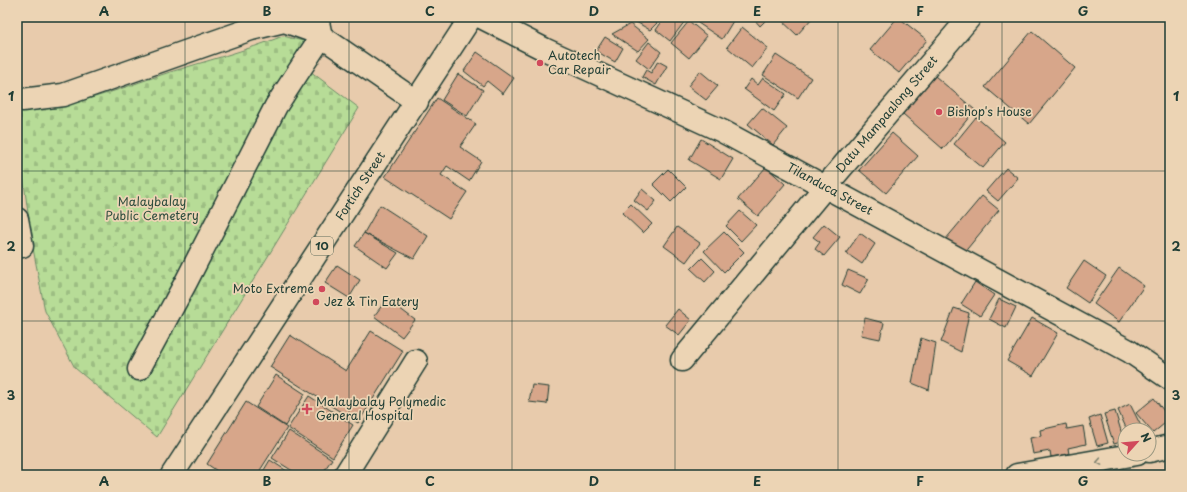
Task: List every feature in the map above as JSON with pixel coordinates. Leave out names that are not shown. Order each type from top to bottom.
[{"type":"main road","name":"Fortich Street","points":[[172,475],[417,102],[471,17]]},
{"type":"main road","name":"Tilanduca Street","points":[[481,17],[544,49],[722,131],[1129,351],[1170,379]]},
{"type":"main road","name":"Datu Mampaalong Street","points":[[682,360],[825,187],[970,17]]},
{"type":"main road","points":[[17,98],[22,100],[63,95],[250,29],[284,22],[315,32],[319,27]]},
{"type":"main road","points":[[319,27],[417,102]]},
{"type":"main road","points":[[139,369],[186,282],[276,106],[319,27]]},
{"type":"main road","points":[[17,219],[22,246]]},
{"type":"main road","points":[[345,475],[416,362]]},
{"type":"main road","points":[[1157,449],[1170,446]]},
{"type":"main road","points":[[1017,475],[1117,458]]},
{"type":"green space","name":"Malaybalay Public Cemetery","points":[[283,36],[307,42],[294,59],[359,108],[157,437],[75,368],[45,311],[32,243],[20,153],[20,108],[77,102]]},
{"type":"building","points":[[634,17],[663,17],[650,30],[631,19]]},
{"type":"building","points":[[665,17],[688,17],[670,41],[656,30]]},
{"type":"building","points":[[701,17],[727,17],[733,21],[722,39],[698,23]]},
{"type":"building","points":[[752,17],[769,17],[760,26]]},
{"type":"building","points":[[813,17],[797,35],[779,18]]},
{"type":"building","points":[[898,17],[927,40],[899,73],[870,50]]},
{"type":"building","points":[[689,21],[707,36],[689,58],[671,43]]},
{"type":"building","points":[[630,24],[649,39],[638,51],[612,34]]},
{"type":"building","points":[[742,27],[768,48],[752,68],[727,47]]},
{"type":"building","points":[[1032,31],[1075,68],[1029,124],[985,87]]},
{"type":"building","points":[[605,37],[623,48],[615,62],[596,51]]},
{"type":"building","points":[[649,42],[661,52],[649,69],[636,59]]},
{"type":"building","points":[[477,52],[514,78],[503,94],[487,81],[483,86],[464,71]]},
{"type":"building","points":[[776,55],[811,78],[798,98],[763,75]]},
{"type":"building","points":[[658,61],[667,66],[656,85],[642,77],[646,70],[651,73]]},
{"type":"building","points":[[700,71],[718,86],[706,100],[688,86]]},
{"type":"building","points":[[458,74],[483,90],[467,116],[442,100]]},
{"type":"building","name":"Bishop's House","points":[[935,76],[975,110],[943,149],[903,114]]},
{"type":"building","points":[[763,78],[786,94],[774,111],[744,89],[751,79],[758,85]]},
{"type":"building","points":[[437,98],[476,124],[460,147],[481,161],[469,181],[447,166],[441,175],[467,192],[449,219],[385,177]]},
{"type":"building","points":[[762,108],[787,128],[773,145],[748,124]]},
{"type":"building","points":[[976,117],[1005,142],[983,168],[954,144]]},
{"type":"building","points":[[892,133],[918,156],[886,193],[859,170]]},
{"type":"building","points":[[701,139],[733,159],[721,179],[689,160]]},
{"type":"building","points":[[766,167],[785,184],[758,216],[738,199]]},
{"type":"building","points":[[1006,168],[1018,178],[998,201],[986,191]]},
{"type":"building","points":[[668,169],[686,187],[671,202],[653,184]]},
{"type":"building","points":[[642,189],[656,201],[648,211],[634,200]]},
{"type":"building","points":[[982,196],[999,210],[963,254],[945,240]]},
{"type":"building","points":[[631,204],[652,224],[643,233],[622,213]]},
{"type":"building","points":[[380,205],[428,236],[414,259],[364,233]]},
{"type":"building","points":[[740,211],[756,225],[741,241],[726,226]]},
{"type":"building","points":[[824,224],[840,237],[824,256],[815,249],[820,242],[813,237]]},
{"type":"building","points":[[677,227],[700,243],[686,262],[664,246]]},
{"type":"building","points":[[724,232],[744,252],[724,272],[704,251]]},
{"type":"building","points":[[364,233],[398,253],[387,268],[355,246]]},
{"type":"building","points":[[860,233],[875,244],[862,264],[846,253]]},
{"type":"building","points":[[702,258],[715,271],[705,282],[691,269]]},
{"type":"building","points":[[1084,261],[1106,276],[1088,303],[1066,288]]},
{"type":"building","points":[[337,265],[360,280],[349,298],[325,283]]},
{"type":"building","points":[[1119,268],[1144,286],[1119,322],[1094,304]]},
{"type":"building","points":[[848,270],[869,279],[860,294],[842,285]]},
{"type":"building","points":[[975,282],[994,295],[980,316],[961,304]]},
{"type":"building","points":[[387,299],[415,320],[402,337],[374,316]]},
{"type":"building","points":[[999,299],[1016,307],[1006,328],[989,319]]},
{"type":"building","points":[[954,308],[969,313],[961,352],[941,342]]},
{"type":"building","points":[[678,309],[691,320],[679,335],[665,325]]},
{"type":"building","points":[[865,318],[884,323],[880,339],[861,335]]},
{"type":"building","points":[[1032,318],[1058,333],[1033,376],[1007,361]]},
{"type":"building","points":[[371,331],[403,351],[358,423],[270,367],[290,335],[346,371]]},
{"type":"building","points":[[921,338],[936,343],[929,390],[912,383]]},
{"type":"building","points":[[276,375],[305,394],[285,426],[256,407]]},
{"type":"building","points":[[532,385],[549,387],[547,404],[529,402]]},
{"type":"building","points":[[309,396],[353,425],[333,457],[288,428]]},
{"type":"building","points":[[1154,398],[1170,419],[1157,430],[1157,422],[1144,422],[1136,413]]},
{"type":"building","points":[[246,402],[287,428],[257,475],[223,475],[207,464]]},
{"type":"building","points":[[1130,404],[1139,422],[1123,422],[1118,410]]},
{"type":"building","points":[[1115,411],[1118,422],[1117,422],[1117,443],[1114,444],[1104,414]]},
{"type":"building","points":[[1100,415],[1108,443],[1097,446],[1089,419]]},
{"type":"building","points":[[1066,424],[1067,429],[1083,426],[1086,444],[1068,448],[1069,454],[1051,457],[1050,451],[1033,454],[1030,438],[1041,436],[1040,430]]},
{"type":"building","points":[[289,431],[332,459],[321,475],[299,475],[272,458]]},
{"type":"building","points":[[270,460],[293,475],[261,475]]},
{"type":"place","name":"Autotech Car Repair","points":[[540,63]]},
{"type":"place","name":"Bishop's House","points":[[939,112]]},
{"type":"place","name":"Moto Extreme","points":[[322,289]]},
{"type":"place","name":"Jez & Tin Eatery","points":[[316,302]]},
{"type":"place","name":"Malaybalay Polymedic General Hospital","points":[[307,409]]}]
